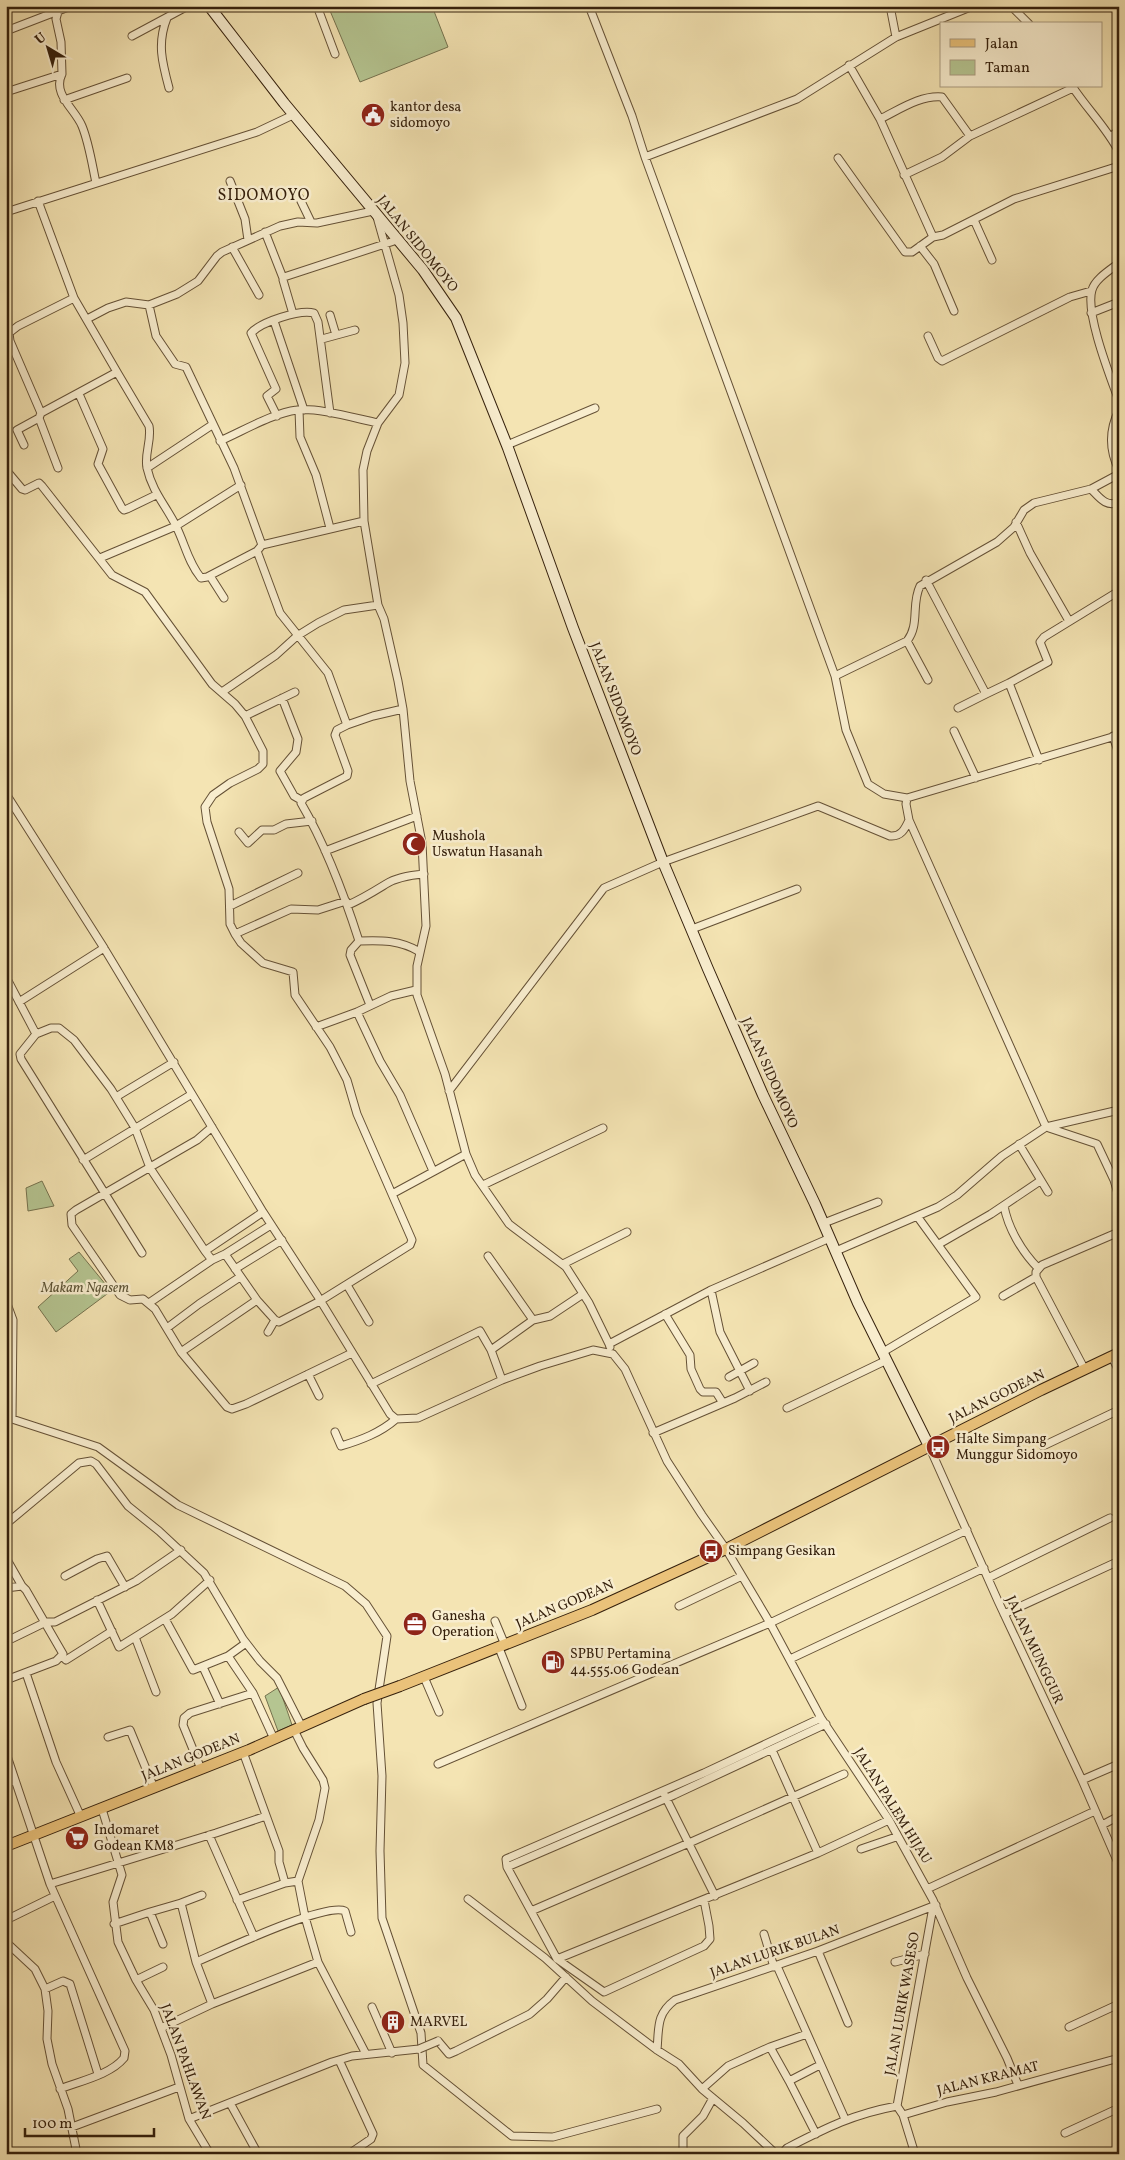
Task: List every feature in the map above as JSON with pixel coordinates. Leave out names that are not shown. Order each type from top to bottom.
[{"type":"main road","name":"JALAN SIDOMOYO","points":[[209,6],[293,115],[438,290],[456,318],[507,445],[572,628],[663,862],[763,1095],[929,1446]]},
{"type":"main road","name":"JALAN GODEAN","points":[[6,1846],[243,1752],[364,1699],[592,1610],[726,1548],[1116,1355]]},
{"type":"street","points":[[6,31],[59,8],[71,6]]},
{"type":"street","points":[[132,36],[188,6]]},
{"type":"street","points":[[317,6],[335,54]]},
{"type":"street","points":[[589,6],[632,116],[645,157],[835,676],[846,730],[868,784],[884,794],[907,798],[1116,736],[1119,754]]},
{"type":"street","points":[[890,6],[896,37]]},
{"type":"street","points":[[645,157],[797,99],[896,37],[973,6]]},
{"type":"street","points":[[1011,6],[1027,22]]},
{"type":"street","points":[[59,8],[56,19],[61,42],[62,74],[60,85],[64,100],[81,124],[96,182]]},
{"type":"street","points":[[167,18],[161,33],[160,48],[169,88]]},
{"type":"street","points":[[849,65],[880,119],[933,237]]},
{"type":"street","points":[[6,92],[62,74]]},
{"type":"street","points":[[64,100],[127,78]]},
{"type":"street","points":[[904,175],[942,157],[970,136],[1071,88]]},
{"type":"street","points":[[1074,88],[1096,120],[1111,137],[1119,152]]},
{"type":"street","points":[[880,119],[913,102],[942,97],[970,136]]},
{"type":"street","points":[[6,212],[257,132],[293,115]]},
{"type":"street","points":[[1111,137],[1119,130]]},
{"type":"street","points":[[838,158],[905,252],[912,252],[933,237],[943,235],[1014,199],[1119,166]]},
{"type":"street","points":[[230,181],[245,219],[248,240]]},
{"type":"street","points":[[299,197],[311,222]]},
{"type":"street","points":[[38,201],[74,298],[149,426],[147,468],[156,495],[176,526],[187,555],[201,578],[210,576],[246,555],[257,551],[262,544],[310,535],[330,528],[364,521]]},
{"type":"street","points":[[87,320],[108,308],[126,302],[149,305],[188,289],[198,282],[217,256],[266,232],[298,222],[327,221],[375,214],[399,295],[404,323],[406,363],[399,395],[378,423],[370,443],[363,470],[364,521],[378,605],[384,619],[403,709],[410,781],[422,843],[426,926],[420,952],[416,990],[398,994],[316,1028]]},
{"type":"street","points":[[974,220],[992,260]]},
{"type":"street","points":[[266,232],[283,278],[293,314]]},
{"type":"street","points":[[283,278],[397,240]]},
{"type":"street","points":[[920,246],[934,264],[954,312]]},
{"type":"street","points":[[232,247],[259,295]]},
{"type":"street","points":[[1119,263],[1095,283],[1091,291],[1091,313],[1119,401]]},
{"type":"street","points":[[928,336],[938,358],[942,361],[1070,297],[1091,291]]},
{"type":"street","points":[[58,468],[40,416],[10,341],[8,330],[74,298]]},
{"type":"street","points":[[1091,313],[1119,302]]},
{"type":"street","points":[[149,305],[156,336],[175,364],[186,367],[241,485],[262,544]]},
{"type":"street","points":[[277,416],[266,396],[276,389],[251,333],[274,321],[308,311],[314,313],[322,340],[330,413]]},
{"type":"street","points":[[330,315],[336,335]]},
{"type":"street","points":[[274,321],[301,410],[300,436],[316,476],[330,528]]},
{"type":"street","points":[[322,340],[355,330]]},
{"type":"street","points":[[24,445],[17,430],[117,372]]},
{"type":"street","points":[[78,394],[103,449],[98,464],[122,508],[124,510],[127,509],[156,495]]},
{"type":"street","points":[[507,445],[595,408]]},
{"type":"street","points":[[220,441],[277,416],[301,410],[330,413],[378,423]]},
{"type":"street","points":[[1119,410],[1111,432],[1114,460],[1119,470]]},
{"type":"street","points":[[147,468],[212,425]]},
{"type":"street","points":[[6,470],[22,489],[39,483],[70,525],[100,558],[112,576],[145,592],[212,684],[245,716],[263,750],[263,764],[258,769],[230,783],[213,795],[205,807],[207,822],[229,889],[230,924],[241,944],[263,962],[293,972],[296,995],[330,1047],[347,1080],[357,1114],[412,1240],[410,1245],[347,1285],[279,1322],[257,1300],[225,1254]]},
{"type":"street","points":[[835,676],[907,641],[912,635],[915,625],[916,594],[920,586],[926,580],[997,542],[1008,534],[1024,510],[1034,503],[1091,489],[1119,474]]},
{"type":"street","points":[[100,558],[176,526],[241,485]]},
{"type":"street","points":[[1091,489],[1106,503],[1112,505],[1119,502]]},
{"type":"street","points":[[1016,522],[1030,553],[1069,621]]},
{"type":"street","points":[[257,551],[280,613],[328,673],[347,725]]},
{"type":"street","points":[[210,576],[224,598]]},
{"type":"street","points":[[926,580],[986,694]]},
{"type":"street","points":[[958,708],[1048,662],[1040,642],[1041,640],[1119,591]]},
{"type":"street","points":[[222,692],[276,655],[297,636],[318,622],[344,610],[378,605]]},
{"type":"street","points":[[907,641],[928,680]]},
{"type":"street","points":[[1009,683],[1039,760]]},
{"type":"street","points":[[245,716],[295,692]]},
{"type":"street","points":[[282,698],[298,739],[296,752],[280,771],[294,796],[301,800],[312,821],[347,903],[359,941]]},
{"type":"street","points":[[301,800],[347,776],[348,771],[336,732],[347,725],[373,716],[403,709]]},
{"type":"street","points":[[954,731],[976,778]]},
{"type":"street","points":[[6,794],[104,948],[271,1225],[386,1409],[396,1419]]},
{"type":"street","points":[[907,798],[908,820],[1046,1127],[1093,1141],[1097,1144],[1116,1179],[1119,1197]]},
{"type":"street","points":[[449,1091],[598,893],[612,884],[663,862],[818,806],[896,837],[900,834],[908,820]]},
{"type":"street","points":[[325,850],[416,816]]},
{"type":"street","points":[[239,832],[248,843],[262,830],[274,830],[286,824],[312,821]]},
{"type":"street","points":[[230,906],[298,873]]},
{"type":"street","points":[[235,934],[291,909],[318,910],[347,903],[368,896],[386,884],[412,875],[424,874]]},
{"type":"street","points":[[692,929],[797,889]]},
{"type":"street","points":[[367,1006],[350,955],[351,950],[359,941],[394,941],[420,952]]},
{"type":"street","points":[[18,1002],[104,948]]},
{"type":"street","points":[[6,977],[36,1034]]},
{"type":"street","name":"JALAN PALEM HIJAU","points":[[416,990],[449,1091],[466,1154],[476,1175],[509,1224],[563,1264],[600,1322],[613,1354],[630,1380],[653,1433],[687,1492],[726,1548],[770,1622],[824,1721],[889,1820],[896,1837],[927,1889],[1018,2085]]},
{"type":"street","points":[[357,1012],[403,1104],[433,1172]]},
{"type":"street","points":[[142,1253],[82,1160],[21,1059],[20,1054],[36,1034],[51,1028],[58,1028],[66,1032],[74,1040],[116,1097],[135,1128],[150,1168],[212,1260]]},
{"type":"street","points":[[116,1097],[174,1062]]},
{"type":"street","points":[[82,1160],[192,1094]]},
{"type":"street","points":[[836,1251],[938,1207],[957,1195],[1002,1156],[1046,1127],[1119,1110]]},
{"type":"street","points":[[212,1127],[197,1140],[103,1193],[71,1214],[72,1225],[120,1295],[130,1300],[142,1299],[149,1303],[181,1352],[227,1407],[232,1409],[352,1354]]},
{"type":"street","points":[[483,1185],[603,1128]]},
{"type":"street","points":[[1020,1144],[1048,1192]]},
{"type":"street","points":[[392,1194],[466,1154]]},
{"type":"street","points":[[938,1244],[1004,1206],[1040,1181]]},
{"type":"street","points":[[824,1223],[878,1202]]},
{"type":"street","points":[[1004,1206],[1016,1236],[1030,1260],[1038,1268]]},
{"type":"street","points":[[205,1251],[263,1212]]},
{"type":"street","points":[[788,1408],[885,1356],[976,1297],[918,1216]]},
{"type":"street","points":[[149,1303],[212,1260],[271,1225]]},
{"type":"street","points":[[563,1264],[627,1232]]},
{"type":"street","points":[[1038,1268],[1119,1232]]},
{"type":"street","points":[[609,1344],[710,1290],[830,1238]]},
{"type":"street","points":[[235,1269],[282,1240]]},
{"type":"street","points":[[488,1256],[533,1320]]},
{"type":"street","points":[[1038,1268],[1036,1277],[1085,1370]]},
{"type":"street","points":[[167,1328],[240,1277]]},
{"type":"street","points":[[1003,1296],[1036,1277]]},
{"type":"street","points":[[347,1285],[369,1322]]},
{"type":"street","points":[[710,1290],[720,1332],[750,1391]]},
{"type":"street","points":[[491,1350],[533,1320],[550,1316],[583,1294]]},
{"type":"street","points":[[181,1352],[257,1300]]},
{"type":"street","points":[[6,1302],[13,1320],[12,1419],[98,1447],[178,1505],[345,1586],[366,1604],[386,1636],[377,1703],[382,1776],[380,1851],[382,1918],[421,2033],[423,2065],[512,2136],[553,2137],[658,2109]]},
{"type":"street","points":[[665,1314],[690,1355],[691,1369],[700,1390],[716,1392],[723,1403]]},
{"type":"street","points":[[268,1332],[275,1320]]},
{"type":"street","points":[[371,1384],[477,1332],[482,1332],[502,1380]]},
{"type":"street","points":[[335,1432],[340,1446],[367,1437],[388,1426],[396,1419],[418,1418],[502,1380],[567,1357],[593,1350],[613,1354]]},
{"type":"street","points":[[1116,1355],[1119,1371]]},
{"type":"street","points":[[729,1377],[754,1364]]},
{"type":"street","points":[[308,1374],[319,1396]]},
{"type":"street","points":[[653,1433],[750,1391],[766,1382]]},
{"type":"street","points":[[1043,1446],[1119,1410]]},
{"type":"street","name":"JALAN MUNGGUR","points":[[929,1446],[1119,1864]]},
{"type":"street","points":[[6,1524],[79,1463],[91,1461],[96,1464],[128,1506],[181,1550],[210,1580],[246,1643],[277,1678],[298,1728],[303,1748],[323,1780],[325,1788],[319,1820],[293,1882],[237,1900]]},
{"type":"street","points":[[988,1578],[1110,1518]]},
{"type":"street","points":[[438,1764],[770,1622],[967,1530]]},
{"type":"street","points":[[11,1639],[46,1622],[56,1622],[125,1587],[181,1550]]},
{"type":"street","points":[[65,1576],[97,1559],[107,1556],[125,1587]]},
{"type":"street","points":[[6,1558],[46,1622],[62,1652],[62,1656],[66,1660],[112,1631]]},
{"type":"street","points":[[1004,1614],[1119,1561]]},
{"type":"street","points":[[790,1660],[984,1568]]},
{"type":"street","points":[[679,1606],[742,1576]]},
{"type":"street","points":[[97,1600],[119,1647],[165,1619],[210,1580]]},
{"type":"street","points":[[6,1588],[22,1586]]},
{"type":"street","points":[[165,1619],[193,1670],[228,1656],[246,1643]]},
{"type":"street","points":[[495,1621],[522,1706]]},
{"type":"street","points":[[136,1637],[156,1692]]},
{"type":"street","points":[[6,1680],[62,1656]]},
{"type":"street","points":[[228,1656],[253,1693],[274,1739]]},
{"type":"street","points":[[203,1667],[220,1704]]},
{"type":"street","points":[[26,1673],[56,1762],[81,1817]]},
{"type":"street","points":[[424,1677],[439,1712]]},
{"type":"street","points":[[201,1769],[183,1721],[190,1713],[253,1693]]},
{"type":"street","points":[[664,1794],[772,1750],[824,1721]]},
{"type":"street","points":[[704,1900],[710,1939],[704,1946],[604,1992],[557,1959],[507,1867],[824,1721]]},
{"type":"street","points":[[108,1737],[130,1730],[154,1788]]},
{"type":"street","points":[[772,1750],[795,1797],[818,1853]]},
{"type":"street","points":[[243,1752],[279,1851],[279,1862],[293,1882],[318,1962],[366,2054]]},
{"type":"street","points":[[6,1753],[50,1884],[125,2055],[122,2060],[98,2074],[60,2089]]},
{"type":"street","points":[[1082,1780],[1119,1764]]},
{"type":"street","points":[[531,1911],[689,1844],[844,1774]]},
{"type":"street","points":[[6,1784],[15,1780]]},
{"type":"street","points":[[664,1794],[715,1896]]},
{"type":"street","name":"JALAN PAHLAWAN","points":[[102,1809],[122,1875],[113,1902],[114,1924],[118,1942],[161,2028],[189,2119],[210,2154]]},
{"type":"street","points":[[927,1889],[1095,1811]]},
{"type":"street","points":[[50,1884],[266,1816]]},
{"type":"street","points":[[1102,1825],[1119,1816]]},
{"type":"street","points":[[557,1959],[818,1853],[889,1820]]},
{"type":"street","points":[[209,1835],[254,1937]]},
{"type":"street","points":[[861,1849],[896,1837]]},
{"type":"street","points":[[114,1924],[202,1895]]},
{"type":"street","points":[[6,1920],[55,1896]]},
{"type":"street","points":[[468,1899],[545,1958],[592,2001],[679,2064],[702,2089],[776,2154]]},
{"type":"street","points":[[181,1903],[196,1962],[212,2004]]},
{"type":"street","name":"JALAN LURIK BULAN","points":[[658,2050],[660,2016],[666,2007],[686,1996],[776,1967],[934,1906]]},
{"type":"street","name":"JALAN LURIK WASESO","points":[[897,2106],[934,1906]]},
{"type":"street","points":[[196,1962],[305,1917],[341,1909],[345,1911],[351,1932]]},
{"type":"street","points":[[150,1912],[163,1944]]},
{"type":"street","points":[[764,1934],[776,1967],[845,2119]]},
{"type":"street","points":[[6,1942],[35,1969],[44,1989],[48,2011],[47,2039],[60,2089],[68,2109],[77,2154]]},
{"type":"street","points":[[818,1951],[848,2023]]},
{"type":"street","points":[[894,1962],[925,1954]]},
{"type":"street","points":[[161,2028],[212,2004],[318,1962]]},
{"type":"street","points":[[136,1980],[164,1967]]},
{"type":"street","points":[[189,2119],[339,2060],[366,2054],[419,2049],[438,2041],[450,2054],[530,2014],[548,2000],[566,1977]]},
{"type":"street","points":[[44,1989],[63,1981],[70,1984],[98,2074]]},
{"type":"street","points":[[1069,2027],[1119,2004]]},
{"type":"street","points":[[372,2007],[392,2053]]},
{"type":"street","points":[[702,2089],[728,2066],[770,2047],[807,2034]]},
{"type":"street","points":[[770,2047],[790,2081],[816,2134]]},
{"type":"street","name":"JALAN KRAMAT","points":[[904,2114],[1119,2058]]},
{"type":"street","points":[[339,2060],[373,2134],[371,2139],[349,2154]]},
{"type":"street","points":[[790,2081],[820,2065]]},
{"type":"street","points":[[72,2127],[179,2087]]},
{"type":"street","points":[[683,2148],[683,2136],[703,2116],[713,2098]]},
{"type":"street","points":[[230,2103],[258,2154]]},
{"type":"street","points":[[782,2154],[788,2148],[845,2119],[897,2106],[904,2114],[915,2154]]},
{"type":"street","points":[[1065,2133],[1119,2108]]},
{"type":"green space","points":[[328,6],[432,6],[448,47],[360,82]]},
{"type":"green space","points":[[42,1181],[54,1206],[28,1211],[26,1188]]},
{"type":"green space","name":"Makam Ngasem","points":[[79,1252],[111,1291],[56,1332],[38,1307],[78,1271],[69,1259]]},
{"type":"green space","points":[[279,1687],[292,1725],[278,1731],[265,1696]]},
{"type":"place","name":"kantor desa sidomoyo","points":[[373,115]]},
{"type":"place","name":"Mushola Uswatun Hasanah","points":[[414,844]]},
{"type":"place","name":"Halte Simpang Munggur Sidomoyo","points":[[938,1447]]},
{"type":"place","name":"Simpang Gesikan","points":[[711,1551]]},
{"type":"place","name":"Ganesha Operation","points":[[415,1624]]},
{"type":"place","name":"SPBU Pertamina 44.555.06 Godean","points":[[553,1662]]},
{"type":"place","name":"Indomaret Godean KM8","points":[[77,1838]]},
{"type":"place","name":"MARVEL","points":[[393,2022]]},
{"type":"district","name":"SIDOMOYO","points":[[264,196]]}]
